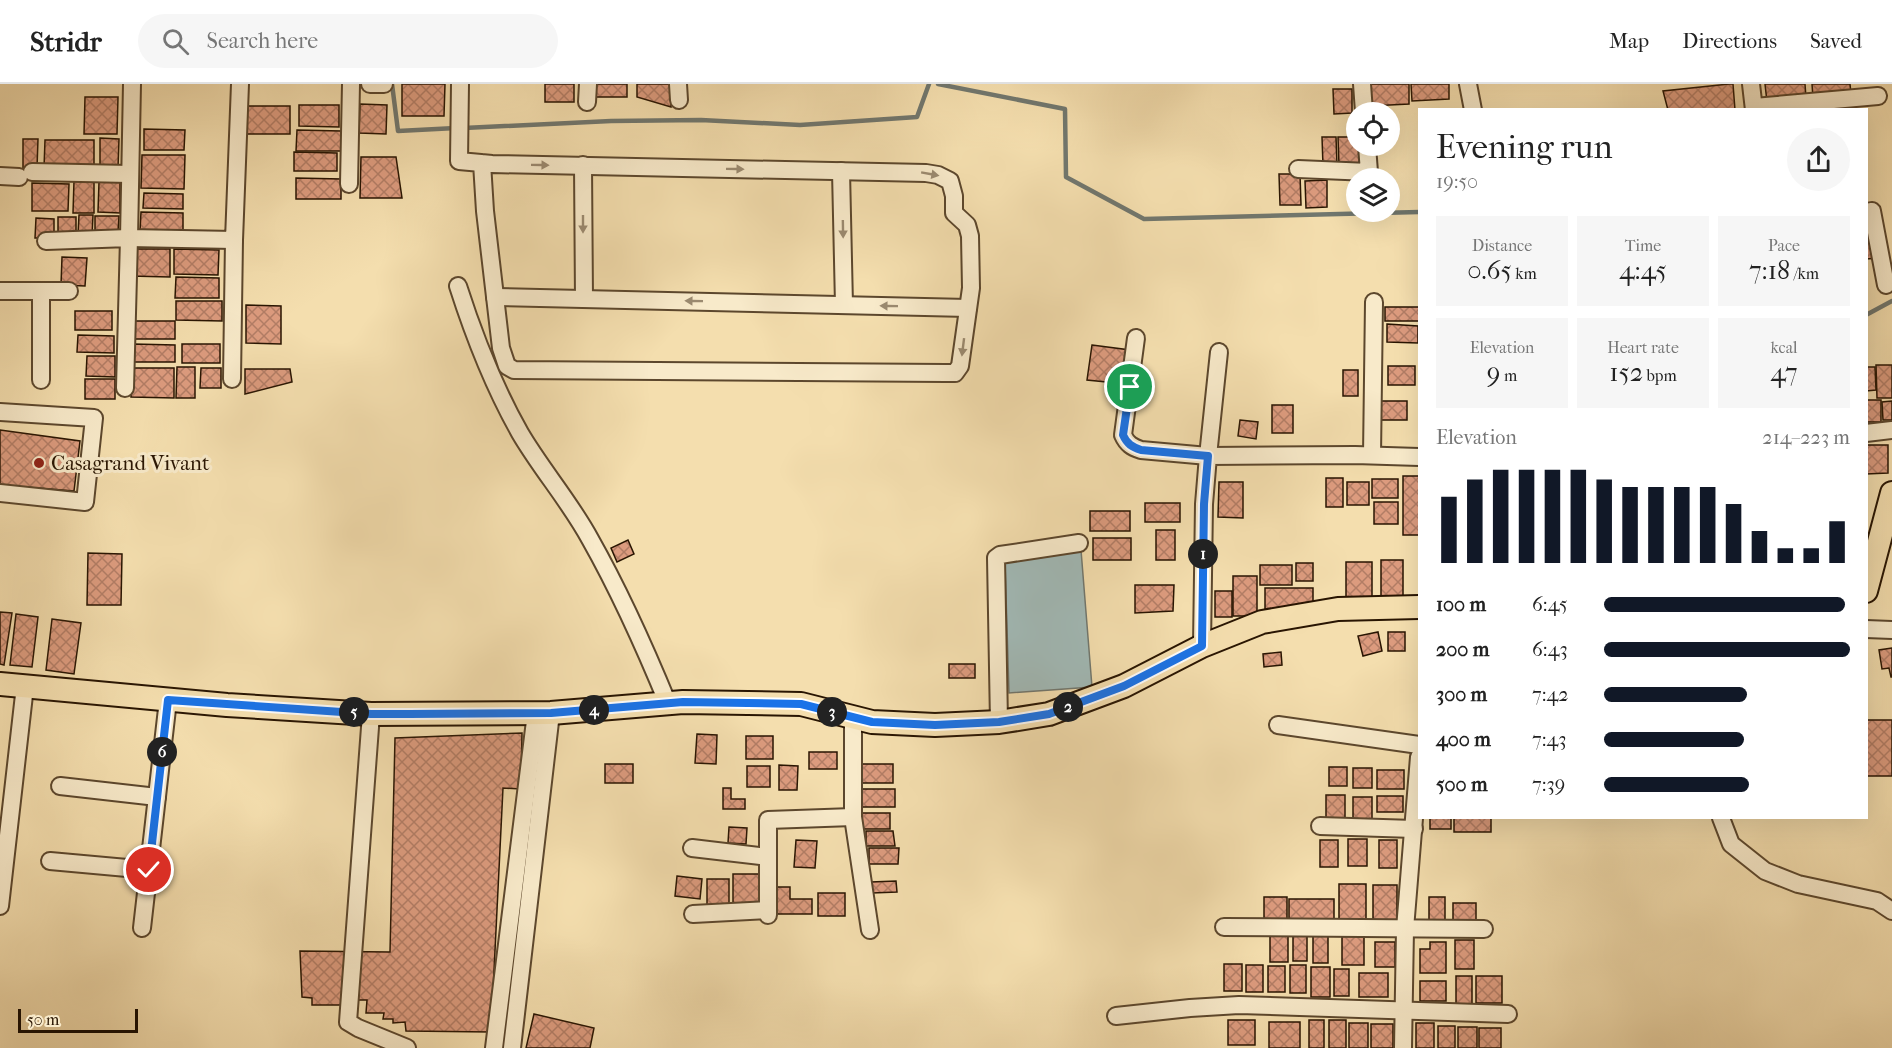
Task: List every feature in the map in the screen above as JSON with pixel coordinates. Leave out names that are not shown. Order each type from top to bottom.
[{"type":"main road","points":[[1868,583],[1892,493]]},
{"type":"main road","points":[[0,684],[168,700],[371,714],[543,713],[668,704],[801,704],[872,722],[935,725],[999,722],[1049,714],[1124,686],[1202,646],[1262,622],[1338,609],[1418,607]]},
{"type":"street","points":[[125,388],[132,84]]},
{"type":"street","points":[[232,380],[240,84]]},
{"type":"street","points":[[349,184],[351,84]]},
{"type":"street","points":[[370,84],[384,84]]},
{"type":"street","points":[[460,84],[459,161],[926,173],[939,175],[950,181],[954,196],[954,213],[967,225],[970,236],[971,288],[960,366],[955,373],[514,370],[507,366],[501,348],[485,211],[482,163]]},
{"type":"street","points":[[587,102],[588,84]]},
{"type":"street","points":[[1362,84],[1363,102]]},
{"type":"street","points":[[1468,84],[1473,108]]},
{"type":"street","points":[[1751,84],[1754,108]]},
{"type":"street","points":[[1760,108],[1854,91],[1878,96]]},
{"type":"street","points":[[1298,169],[1369,172],[1368,156]]},
{"type":"street","points":[[583,165],[584,299]]},
{"type":"street","points":[[841,171],[844,305]]},
{"type":"street","points":[[0,176],[130,174]]},
{"type":"street","points":[[1868,212],[1872,211],[1886,285]]},
{"type":"street","points":[[46,241],[129,238],[234,240]]},
{"type":"street","points":[[458,286],[470,324],[502,399],[520,433],[590,538],[645,648],[668,704]]},
{"type":"street","points":[[0,291],[69,291]]},
{"type":"street","points":[[41,291],[41,381]]},
{"type":"street","points":[[495,297],[968,308]]},
{"type":"street","points":[[1372,455],[1374,302]]},
{"type":"street","points":[[1136,338],[1123,435],[1131,447],[1141,450],[1208,456],[1418,457]]},
{"type":"street","points":[[1202,646],[1204,504],[1219,352]]},
{"type":"street","points":[[0,412],[94,418],[85,502],[0,494]]},
{"type":"street","points":[[1868,434],[1892,430]]},
{"type":"street","points":[[999,722],[996,558],[999,555],[1080,543]]},
{"type":"street","points":[[1868,629],[1892,630]]},
{"type":"street","points":[[0,906],[25,686]]},
{"type":"street","points":[[142,928],[168,700]]},
{"type":"street","points":[[494,1048],[543,713]]},
{"type":"street","points":[[512,1048],[543,713]]},
{"type":"street","points":[[371,714],[348,1022],[407,1048]]},
{"type":"street","points":[[853,717],[853,817],[870,930]]},
{"type":"street","points":[[1278,725],[1418,745]]},
{"type":"street","points":[[1403,1048],[1405,929],[1418,771]]},
{"type":"street","points":[[60,786],[157,797]]},
{"type":"street","points":[[693,914],[768,913],[768,820],[853,817]]},
{"type":"street","points":[[1721,819],[1731,844],[1765,871],[1798,884],[1877,901],[1892,911]]},
{"type":"street","points":[[1320,826],[1414,829]]},
{"type":"street","points":[[692,848],[768,857]]},
{"type":"street","points":[[51,861],[149,870]]},
{"type":"street","points":[[1224,927],[1484,929]]},
{"type":"street","points":[[1116,1016],[1239,1005],[1508,1014]]},
{"type":"water","points":[[1081,550],[1092,687],[1009,693],[1005,563]]},
{"type":"building","points":[[402,84],[445,84],[444,116],[402,116]]},
{"type":"building","points":[[545,84],[574,84],[574,102],[545,102]]},
{"type":"building","points":[[594,84],[627,84],[627,97],[594,97]]},
{"type":"building","points":[[637,84],[672,84],[671,107],[637,97]]},
{"type":"building","points":[[1369,84],[1409,84],[1409,104],[1370,102]]},
{"type":"building","points":[[1411,84],[1449,84],[1449,99],[1412,101]]},
{"type":"building","points":[[1733,84],[1735,108],[1667,108],[1663,91]]},
{"type":"building","points":[[1765,84],[1805,84],[1806,98],[1767,102]]},
{"type":"building","points":[[1812,84],[1850,84],[1851,94],[1813,98]]},
{"type":"building","points":[[1333,89],[1352,89],[1352,102],[1346,102],[1346,113],[1334,114]]},
{"type":"building","points":[[85,97],[118,97],[117,134],[84,134]]},
{"type":"building","points":[[360,104],[387,105],[386,134],[359,133]]},
{"type":"building","points":[[299,105],[339,105],[339,127],[299,126]]},
{"type":"building","points":[[245,106],[290,106],[290,134],[245,134]]},
{"type":"building","points":[[144,129],[185,130],[184,150],[144,150]]},
{"type":"building","points":[[297,130],[341,131],[341,151],[296,151]]},
{"type":"building","points":[[1322,137],[1336,137],[1337,165],[1323,166]]},
{"type":"building","points":[[1338,137],[1346,137],[1346,156],[1362,156],[1362,164],[1339,165]]},
{"type":"building","points":[[100,138],[119,139],[118,168],[100,168]]},
{"type":"building","points":[[23,139],[38,139],[37,168],[23,168]]},
{"type":"building","points":[[45,140],[94,140],[94,169],[44,168]]},
{"type":"building","points":[[294,152],[337,153],[337,171],[294,171]]},
{"type":"building","points":[[142,155],[185,155],[184,189],[141,188]]},
{"type":"building","points":[[361,157],[396,157],[402,198],[360,198]]},
{"type":"building","points":[[1279,174],[1300,174],[1301,205],[1280,205]]},
{"type":"building","points":[[296,178],[341,179],[341,199],[296,199]]},
{"type":"building","points":[[1327,180],[1327,207],[1306,208],[1305,181]]},
{"type":"building","points":[[74,181],[94,181],[94,213],[73,213]]},
{"type":"building","points":[[99,182],[120,182],[120,213],[98,212]]},
{"type":"building","points":[[32,183],[69,184],[68,211],[32,211]]},
{"type":"building","points":[[144,193],[183,194],[183,209],[143,208]]},
{"type":"building","points":[[141,212],[183,213],[183,232],[140,231]]},
{"type":"building","points":[[79,215],[93,215],[92,236],[78,235]]},
{"type":"building","points":[[95,216],[119,216],[118,232],[95,232]]},
{"type":"building","points":[[58,217],[76,217],[76,235],[58,235]]},
{"type":"building","points":[[36,218],[54,219],[54,238],[35,238]]},
{"type":"building","points":[[1874,228],[1879,258],[1868,259],[1868,230]]},
{"type":"building","points":[[131,249],[170,249],[170,277],[130,276]]},
{"type":"building","points":[[174,249],[219,250],[218,275],[174,274]]},
{"type":"building","points":[[62,257],[87,258],[85,286],[61,285]]},
{"type":"building","points":[[176,277],[219,278],[219,298],[175,298]]},
{"type":"building","points":[[176,301],[222,301],[222,321],[176,320]]},
{"type":"building","points":[[246,305],[281,306],[281,344],[246,343]]},
{"type":"building","points":[[1385,307],[1418,307],[1418,321],[1385,321]]},
{"type":"building","points":[[75,311],[112,311],[112,330],[75,330]]},
{"type":"building","points":[[130,321],[175,321],[175,339],[129,339]]},
{"type":"building","points":[[1387,324],[1418,326],[1418,343],[1387,342]]},
{"type":"building","points":[[78,335],[114,336],[114,353],[77,352]]},
{"type":"building","points":[[133,344],[175,345],[175,362],[133,362]]},
{"type":"building","points":[[182,344],[220,344],[220,363],[182,363]]},
{"type":"building","points":[[1092,345],[1130,350],[1126,384],[1087,380]]},
{"type":"building","points":[[87,356],[115,356],[115,377],[86,376]]},
{"type":"building","points":[[1876,365],[1892,365],[1892,398],[1877,398]]},
{"type":"building","points":[[1388,366],[1415,366],[1415,385],[1388,385]]},
{"type":"building","points":[[177,367],[195,367],[195,398],[176,398]]},
{"type":"building","points":[[1868,367],[1875,367],[1876,390],[1868,391]]},
{"type":"building","points":[[131,368],[174,368],[174,398],[131,397]]},
{"type":"building","points":[[201,368],[221,368],[221,388],[200,388]]},
{"type":"building","points":[[245,369],[290,369],[292,382],[245,394]]},
{"type":"building","points":[[1343,370],[1358,370],[1358,396],[1343,396]]},
{"type":"building","points":[[85,379],[115,379],[115,399],[85,399]]},
{"type":"building","points":[[1868,400],[1881,400],[1881,422],[1868,422]]},
{"type":"building","points":[[1378,401],[1407,401],[1407,420],[1378,420]]},
{"type":"building","points":[[1892,401],[1892,420],[1883,420],[1882,402]]},
{"type":"building","points":[[1272,405],[1293,405],[1293,433],[1272,433]]},
{"type":"building","points":[[1240,420],[1258,422],[1256,439],[1238,436]]},
{"type":"building","name":"Casagrand Vivant","points":[[0,430],[80,441],[74,491],[0,485]]},
{"type":"building","points":[[1868,445],[1888,445],[1888,473],[1868,474]]},
{"type":"building","points":[[1403,476],[1418,476],[1418,535],[1403,535]]},
{"type":"building","points":[[1326,478],[1343,478],[1343,507],[1326,507]]},
{"type":"building","points":[[1372,479],[1398,479],[1398,498],[1372,498]]},
{"type":"building","points":[[1219,482],[1243,482],[1243,518],[1218,517]]},
{"type":"building","points":[[1347,482],[1369,482],[1369,505],[1347,505]]},
{"type":"building","points":[[1374,502],[1398,502],[1398,524],[1374,524]]},
{"type":"building","points":[[1145,503],[1180,503],[1180,522],[1145,522]]},
{"type":"building","points":[[1090,511],[1130,511],[1130,531],[1090,531]]},
{"type":"building","points":[[1156,530],[1175,530],[1175,560],[1156,560]]},
{"type":"building","points":[[1093,538],[1131,538],[1131,560],[1093,560]]},
{"type":"building","points":[[628,540],[634,554],[617,562],[611,548]]},
{"type":"building","points":[[88,553],[122,554],[121,605],[87,605]]},
{"type":"building","points":[[1381,560],[1403,560],[1403,601],[1381,601]]},
{"type":"building","points":[[1346,562],[1372,562],[1372,597],[1346,597]]},
{"type":"building","points":[[1296,563],[1313,563],[1313,581],[1296,581]]},
{"type":"building","points":[[1260,565],[1292,565],[1292,585],[1260,585]]},
{"type":"building","points":[[1233,576],[1257,576],[1257,616],[1233,616]]},
{"type":"building","points":[[1135,585],[1174,585],[1173,611],[1135,613]]},
{"type":"building","points":[[1265,588],[1313,588],[1313,609],[1265,609]]},
{"type":"building","points":[[1215,591],[1232,591],[1232,617],[1215,617]]},
{"type":"building","points":[[0,612],[12,613],[4,665],[0,664]]},
{"type":"building","points":[[16,614],[38,617],[32,667],[10,665]]},
{"type":"building","points":[[52,619],[81,623],[74,674],[46,670]]},
{"type":"building","points":[[1378,632],[1382,651],[1363,656],[1358,636]]},
{"type":"building","points":[[1388,632],[1405,632],[1405,651],[1388,651]]},
{"type":"building","points":[[1892,648],[1891,677],[1889,668],[1882,669],[1879,650]]},
{"type":"building","points":[[1281,652],[1282,665],[1264,667],[1263,654]]},
{"type":"building","points":[[949,664],[975,664],[975,678],[949,678]]},
{"type":"building","points":[[1868,720],[1892,720],[1892,776],[1868,776]]},
{"type":"building","points":[[522,733],[521,789],[503,788],[491,1032],[406,1031],[405,1022],[393,1023],[393,1019],[383,1019],[384,1013],[366,1013],[367,1000],[344,1000],[344,1005],[312,1005],[312,998],[302,997],[300,951],[390,952],[395,738]]},
{"type":"building","points":[[697,734],[717,735],[716,764],[695,763]]},
{"type":"building","points":[[746,736],[773,736],[773,759],[746,759]]},
{"type":"building","points":[[809,752],[837,752],[837,769],[809,769]]},
{"type":"building","points":[[605,764],[633,764],[633,783],[605,783]]},
{"type":"building","points":[[861,764],[893,764],[893,783],[861,783]]},
{"type":"building","points":[[779,765],[798,766],[797,790],[779,790]]},
{"type":"building","points":[[747,766],[770,766],[770,787],[747,787]]},
{"type":"building","points":[[1329,767],[1347,767],[1347,786],[1329,786]]},
{"type":"building","points":[[1353,768],[1372,768],[1372,788],[1353,788]]},
{"type":"building","points":[[1377,770],[1404,770],[1404,789],[1377,789]]},
{"type":"building","points":[[723,788],[731,788],[731,799],[745,799],[745,809],[723,809]]},
{"type":"building","points":[[860,789],[895,789],[895,807],[860,807]]},
{"type":"building","points":[[1326,795],[1345,795],[1345,818],[1326,818]]},
{"type":"building","points":[[1377,796],[1403,796],[1403,812],[1377,812]]},
{"type":"building","points":[[1353,797],[1372,797],[1372,822],[1353,822]]},
{"type":"building","points":[[862,813],[890,813],[890,829],[862,829]]},
{"type":"building","points":[[1430,819],[1451,819],[1451,829],[1430,829]]},
{"type":"building","points":[[1454,819],[1491,819],[1491,832],[1454,832]]},
{"type":"building","points":[[729,827],[747,828],[746,844],[728,843]]},
{"type":"building","points":[[866,831],[893,831],[895,846],[866,846]]},
{"type":"building","points":[[1348,839],[1367,839],[1367,866],[1348,866]]},
{"type":"building","points":[[796,840],[817,841],[815,868],[794,867]]},
{"type":"building","points":[[1320,840],[1338,840],[1338,867],[1320,867]]},
{"type":"building","points":[[1379,840],[1397,840],[1397,868],[1379,868]]},
{"type":"building","points":[[869,848],[899,848],[898,864],[869,864]]},
{"type":"building","points":[[733,874],[760,874],[760,907],[733,907]]},
{"type":"building","points":[[677,876],[702,879],[700,899],[675,896]]},
{"type":"building","points":[[707,879],[729,879],[729,909],[707,909]]},
{"type":"building","points":[[896,881],[897,892],[872,893],[871,882]]},
{"type":"building","points":[[1339,884],[1366,884],[1366,921],[1339,921]]},
{"type":"building","points":[[1373,885],[1397,885],[1397,922],[1373,922]]},
{"type":"building","points":[[775,887],[790,887],[790,899],[812,899],[812,914],[775,914]]},
{"type":"building","points":[[818,893],[845,893],[845,916],[818,916]]},
{"type":"building","points":[[1264,897],[1287,897],[1287,925],[1264,925]]},
{"type":"building","points":[[1429,897],[1445,897],[1445,928],[1429,928]]},
{"type":"building","points":[[1289,899],[1334,899],[1334,925],[1289,925]]},
{"type":"building","points":[[1453,903],[1476,903],[1476,928],[1453,928]]},
{"type":"building","points":[[1270,931],[1288,931],[1288,962],[1270,962]]},
{"type":"building","points":[[1293,933],[1307,933],[1307,961],[1293,961]]},
{"type":"building","points":[[1313,935],[1328,935],[1328,963],[1313,963]]},
{"type":"building","points":[[1342,935],[1364,935],[1364,965],[1342,965]]},
{"type":"building","points":[[1455,940],[1474,940],[1474,969],[1455,969]]},
{"type":"building","points":[[1375,942],[1395,942],[1395,967],[1375,967]]},
{"type":"building","points":[[1430,942],[1446,942],[1446,973],[1420,973],[1420,949],[1430,949]]},
{"type":"building","points":[[1224,964],[1242,964],[1242,991],[1224,991]]},
{"type":"building","points":[[1246,965],[1263,965],[1263,992],[1246,992]]},
{"type":"building","points":[[1290,965],[1306,965],[1306,993],[1290,993]]},
{"type":"building","points":[[1268,966],[1285,966],[1285,992],[1268,992]]},
{"type":"building","points":[[1311,967],[1330,967],[1330,997],[1311,997]]},
{"type":"building","points":[[1334,969],[1349,969],[1349,996],[1334,996]]},
{"type":"building","points":[[1359,973],[1388,973],[1388,997],[1359,997]]},
{"type":"building","points":[[1456,976],[1472,976],[1472,1004],[1456,1004]]},
{"type":"building","points":[[1476,976],[1502,976],[1502,1003],[1476,1003]]},
{"type":"building","points":[[1420,981],[1446,981],[1446,1001],[1420,1001]]},
{"type":"building","points":[[534,1014],[594,1028],[590,1048],[526,1048]]},
{"type":"building","points":[[1228,1020],[1255,1020],[1255,1045],[1228,1045]]},
{"type":"building","points":[[1309,1020],[1324,1020],[1324,1048],[1309,1048]]},
{"type":"building","points":[[1329,1020],[1346,1020],[1346,1048],[1329,1048]]},
{"type":"building","points":[[1269,1022],[1300,1022],[1300,1048],[1269,1048]]},
{"type":"building","points":[[1349,1023],[1368,1023],[1368,1048],[1349,1048]]},
{"type":"building","points":[[1416,1023],[1434,1023],[1434,1048],[1416,1048]]},
{"type":"building","points":[[1371,1024],[1393,1024],[1393,1048],[1371,1048]]},
{"type":"building","points":[[1438,1026],[1455,1026],[1455,1048],[1438,1048]]},
{"type":"building","points":[[1458,1027],[1477,1027],[1477,1048],[1458,1048]]},
{"type":"building","points":[[1479,1028],[1501,1028],[1501,1048],[1479,1048]]},
{"type":"waterway","points":[[392,84],[398,131],[456,128]]},
{"type":"waterway","points":[[464,128],[611,121],[701,120],[800,125],[917,117],[929,84]]},
{"type":"waterway","points":[[938,84],[1065,109],[1066,177],[1144,219],[1418,212]]},
{"type":"waterway","points":[[1868,314],[1892,301]]},
{"type":"place","name":"Casagrand Vivant","points":[[39,463]]},
{"type":"route","points":[[149,870],[168,700],[371,714],[551,713],[683,702],[801,704],[872,722],[935,725],[999,722],[1049,714],[1124,686],[1202,646],[1204,504],[1208,456],[1141,450],[1131,447],[1123,435],[1130,387]]}]
